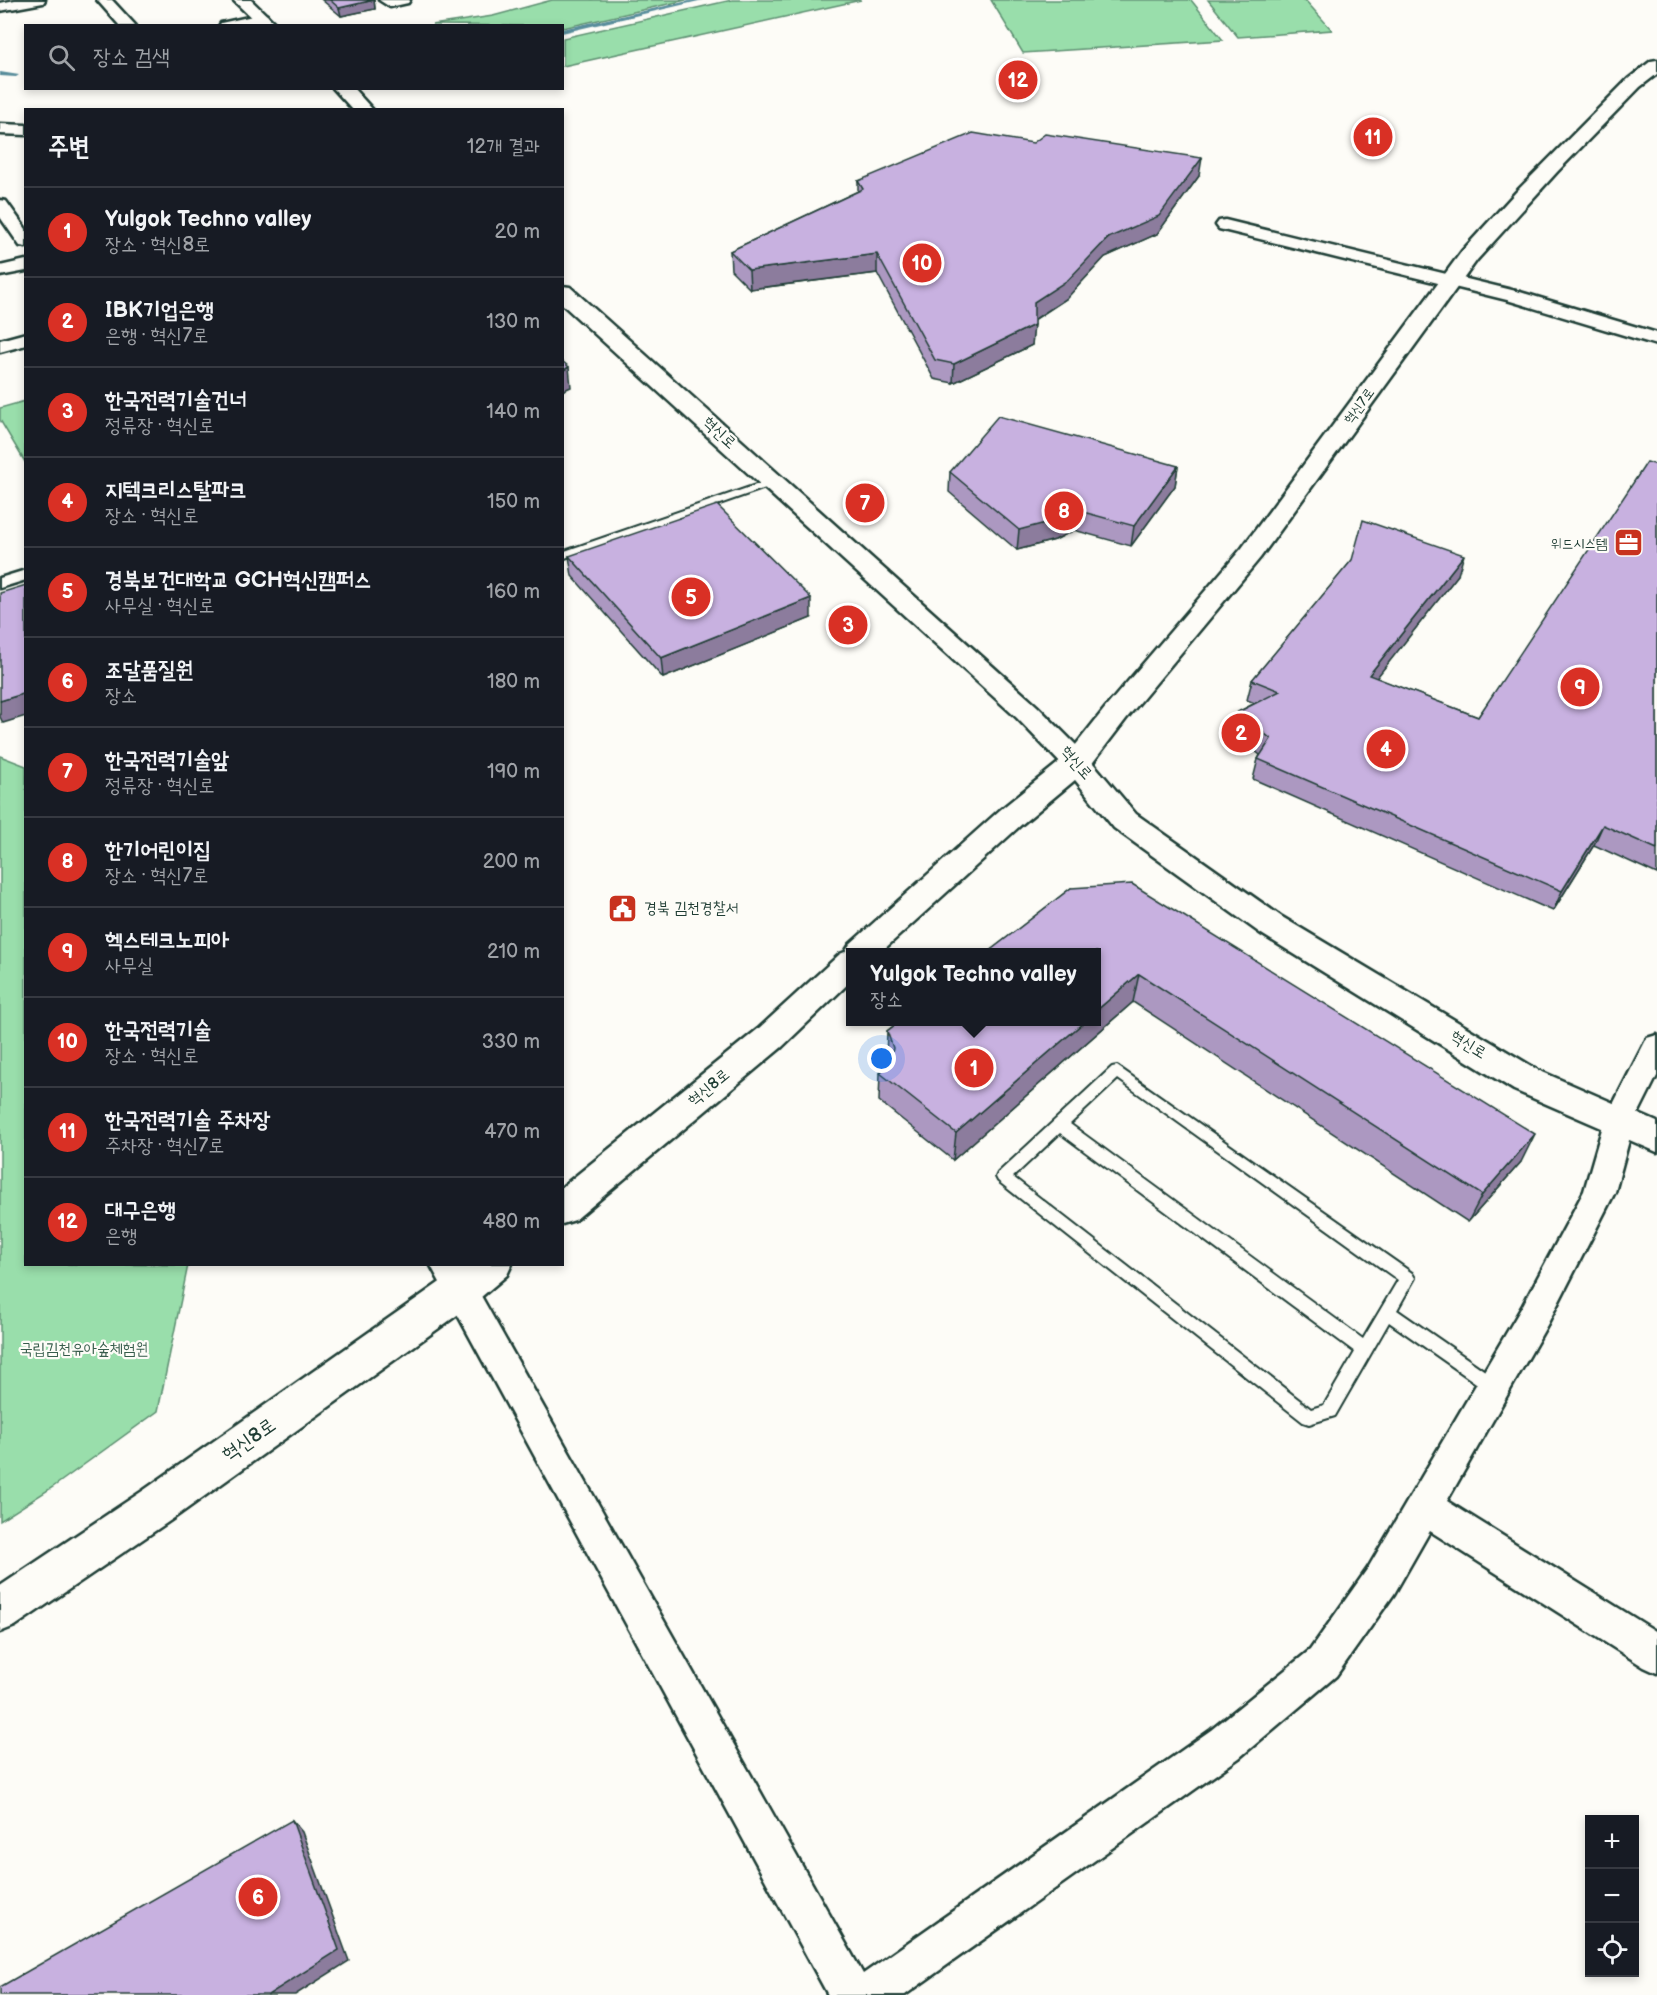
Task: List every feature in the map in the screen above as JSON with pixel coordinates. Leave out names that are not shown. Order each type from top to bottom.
[{"type":"street","points":[[0,7],[38,0]]},
{"type":"street","points":[[104,0],[127,24]]},
{"type":"street","points":[[241,0],[266,22]]},
{"type":"street","points":[[386,0],[390,3],[403,0]]},
{"type":"street","points":[[246,24],[266,22]]},
{"type":"street","name":"혁신7로","points":[[1077,763],[1116,713],[1251,553],[1420,324],[1448,280],[1509,210],[1634,83],[1657,65]]},
{"type":"street","points":[[344,90],[362,108]]},
{"type":"street","points":[[0,129],[24,130]]},
{"type":"street","points":[[0,205],[24,239]]},
{"type":"street","points":[[1225,225],[1513,296],[1657,339]]},
{"type":"street","points":[[0,271],[24,265]]},
{"type":"street","name":"혁신로","points":[[564,294],[1027,712],[1077,763],[1125,821],[1271,925],[1526,1080],[1657,1138]]},
{"type":"street","points":[[0,346],[24,340]]},
{"type":"street","points":[[0,583],[24,576]]},
{"type":"street","points":[[865,948],[1011,817],[1077,763]]},
{"type":"street","name":"혁신8로","points":[[564,1207],[770,1038],[846,967]]},
{"type":"street","points":[[869,1995],[1225,1744],[1323,1663],[1381,1581],[1492,1385],[1535,1315],[1599,1192],[1619,1122],[1657,1046]]},
{"type":"street","name":"혁신8로","points":[[0,1611],[159,1504],[453,1278],[488,1266]]},
{"type":"street","points":[[453,1278],[851,1995]]},
{"type":"street","points":[[1424,1507],[1657,1654]]},
{"type":"lane","points":[[564,555],[773,482]]},
{"type":"lane","points":[[1117,1071],[1407,1278],[1387,1312],[1329,1411],[1309,1417],[1002,1177],[1117,1071]]},
{"type":"lane","points":[[1059,1124],[1365,1350]]},
{"type":"lane","points":[[1387,1312],[1492,1385]]},
{"type":"green space","points":[[552,0],[686,0],[564,28],[564,24],[439,24],[493,16]]},
{"type":"green space","points":[[732,0],[861,0],[564,66],[564,38]]},
{"type":"green space","points":[[991,0],[1191,0],[1223,40],[1023,53]]},
{"type":"green space","points":[[1208,0],[1305,0],[1332,30],[1238,37]]},
{"type":"green space","points":[[24,402],[24,460],[0,420],[0,408]]},
{"type":"green space","name":"국립김천유아숲체험원","points":[[0,756],[24,765],[24,1266],[188,1266],[158,1411],[53,1487],[0,1521]]},
{"type":"building","points":[[330,0],[374,0],[339,8]]},
{"type":"building","points":[[973,133],[1033,143],[1045,134],[1202,158],[1159,216],[1108,238],[1068,280],[1034,302],[1034,325],[954,364],[935,360],[877,254],[749,270],[730,251],[863,189],[858,181]]},
{"type":"building","points":[[998,416],[1178,466],[1134,526],[1076,510],[1057,520],[1019,530],[950,472]]},
{"type":"building","points":[[1647,462],[1657,465],[1657,849],[1603,825],[1562,891],[1258,759],[1271,739],[1238,712],[1280,691],[1252,680],[1352,560],[1363,520],[1464,555],[1369,675],[1478,717]]},
{"type":"building","points":[[717,505],[811,598],[661,658],[569,556]]},
{"type":"building","points":[[24,586],[24,694],[0,701],[0,593]]},
{"type":"building","points":[[1132,884],[1535,1134],[1482,1195],[1139,974],[1101,1007],[1101,948],[993,948],[1071,888]]},
{"type":"building","points":[[894,1026],[1079,1026],[956,1133],[880,1073],[890,1062],[893,1048],[887,1031]]},
{"type":"building","points":[[292,1820],[339,1950],[268,1995],[0,1995],[0,1987]]},
{"type":"waterway","points":[[564,31],[700,0]]},
{"type":"waterway","points":[[0,74],[16,75]]},
{"type":"place","name":"대구은행","points":[[1018,80]]},
{"type":"place","name":"한국전력기술 주차장","points":[[1373,137]]},
{"type":"place","name":"한국전력기술","points":[[922,263]]},
{"type":"place","name":"한국전력기술앞","points":[[865,503]]},
{"type":"place","name":"한기어린이집","points":[[1064,511]]},
{"type":"place","name":"위드시스템","points":[[1628,543]]},
{"type":"place","name":"경북보건대학교 GCH혁신캠퍼스","points":[[691,597]]},
{"type":"place","name":"한국전력기술건너","points":[[848,625]]},
{"type":"place","name":"헥스테크노피아","points":[[1580,687]]},
{"type":"place","name":"IBK기업은행","points":[[1241,733]]},
{"type":"place","name":"지텍크리스탈파크","points":[[1386,749]]},
{"type":"place","name":"경북 김천경찰서","points":[[623,908]]},
{"type":"place","name":"Yulgok Techno valley","points":[[974,1068]]},
{"type":"place","name":"조달품질원","points":[[258,1897]]}]
